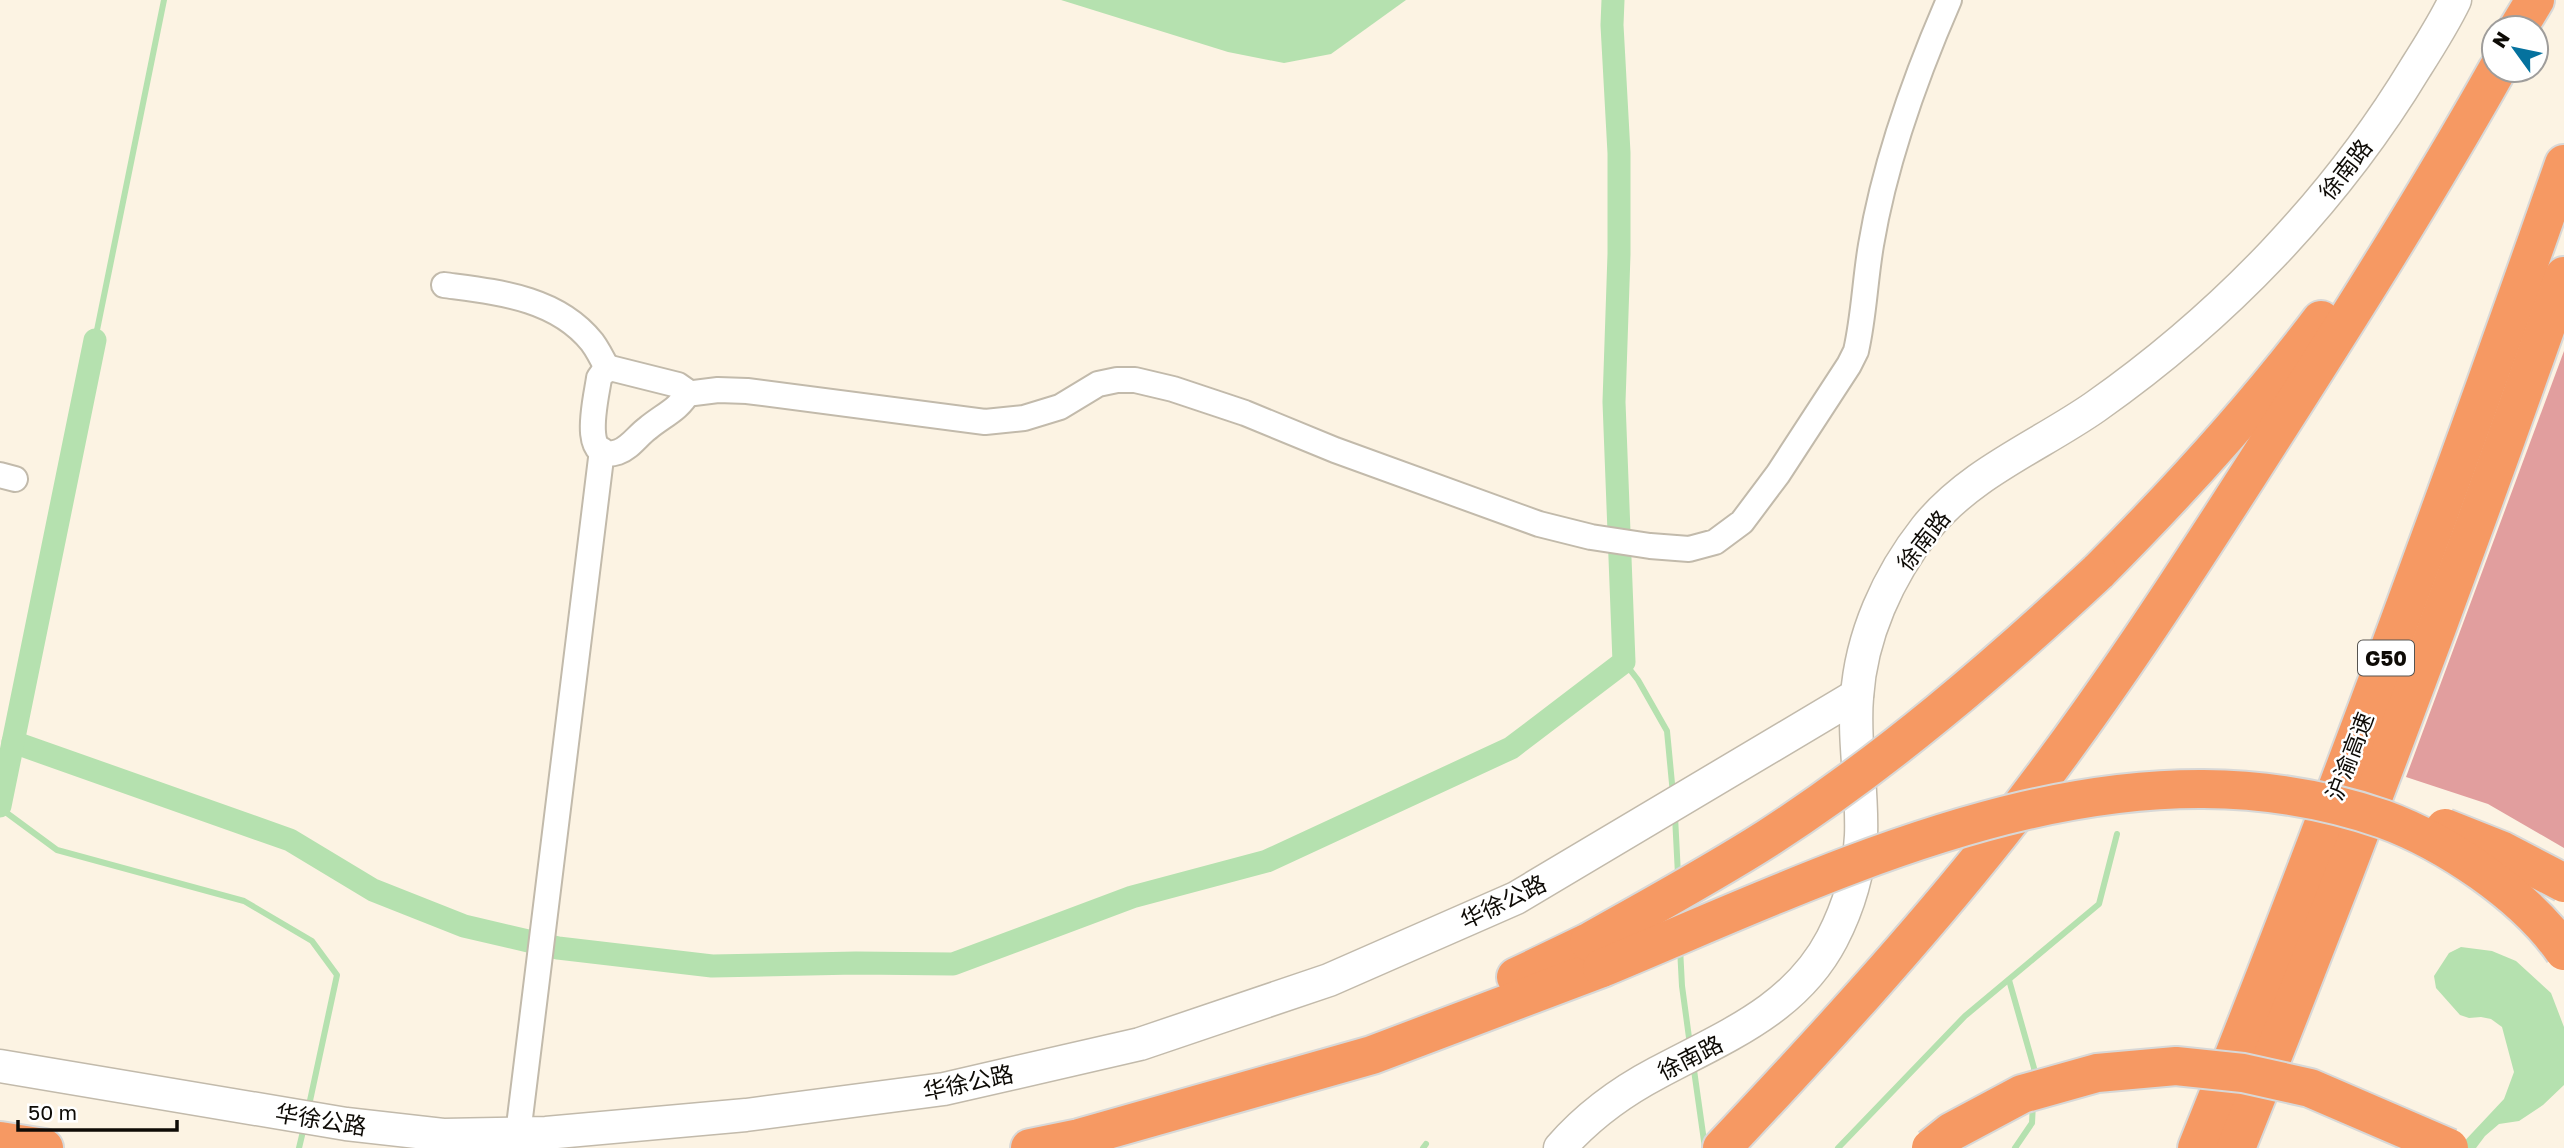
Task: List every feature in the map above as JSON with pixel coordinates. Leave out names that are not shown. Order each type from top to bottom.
[{"type":"highway","points":[[1595,955],[1854,778],[1937,715],[2020,645],[2098,572],[2162,508],[2291,360],[2396,219],[2485,84]]},
{"type":"highway","points":[[1726,1143],[1869,989],[2001,832],[2123,666],[2413,215],[2487,84]]},
{"type":"highway","name":"沪渝高速","points":[[2197,1148],[2273,959],[2448,493],[2564,164]]},
{"type":"highway","name":"沪渝高速","points":[[2236,1148],[2312,959],[2483,505],[2564,276]]},
{"type":"highway","points":[[1030,1148],[1079,1138],[1372,1055],[1595,955],[1968,825],[2046,806],[2163,789],[2276,793],[2356,803],[2415,817],[2503,851],[2564,883]]},
{"type":"highway","points":[[2276,793],[2354,809],[2410,829],[2450,850],[2487,876],[2550,931],[2564,951]]},
{"type":"highway","points":[[1931,1148],[1951,1132],[2022,1094],[2097,1073],[2176,1066],[2243,1073],[2310,1088],[2449,1148]]},
{"type":"highway","points":[[0,1141],[44,1148]]},
{"type":"street","points":[[686,394],[719,390],[747,391],[985,422],[1024,418],[1060,407],[1098,384],[1135,380],[1202,398],[1335,450],[1539,524],[1591,537],[1650,546],[1676,549],[1702,547],[1729,534],[1742,522],[1778,474],[1849,365],[1859,336],[1871,244],[1889,167],[1919,71],[1949,0]]},
{"type":"street","name":"徐南路","points":[[1560,1148],[1598,1111],[1655,1074],[1753,1023],[1783,1001],[1810,973],[1831,942],[1846,908],[1856,871],[1861,835],[1857,695],[1861,660],[1877,612],[1899,566],[1928,525],[1964,492],[2006,461],[2093,408],[2178,344],[2258,271],[2330,190],[2393,106],[2455,0]]},
{"type":"street","points":[[444,285],[509,294],[541,305],[585,334],[594,344],[608,370]]},
{"type":"street","points":[[617,369],[678,385],[686,389],[686,394],[678,406],[625,448],[612,452],[602,450],[594,441],[591,432],[599,378],[608,370],[617,369]]},
{"type":"street","points":[[518,1134],[602,450]]},
{"type":"street","name":"华徐公路","points":[[0,1066],[346,1124],[443,1135],[518,1134],[746,1115],[944,1089],[1140,1044],[1329,980],[1516,898],[1857,695]]},
{"type":"shaded area","points":[[1061,0],[1406,0],[1331,54],[1284,63],[1228,52]]},
{"type":"shaded area","points":[[2564,351],[2564,848],[2488,804],[2406,777]]},
{"type":"shaded area","points":[[2461,947],[2492,951],[2516,961],[2551,993],[2564,1027],[2564,1085],[2543,1105],[2519,1121],[2499,1124],[2476,1148],[2458,1148],[2504,1099],[2514,1072],[2502,1027],[2491,1019],[2460,1015],[2436,988],[2434,976],[2449,953]]},
{"type":"waterway","points":[[95,340],[164,0]]},
{"type":"waterway","points":[[13,742],[290,840],[373,890],[464,926],[558,948],[712,966],[953,964],[1132,897],[1267,861],[1511,748],[1624,662],[1614,402],[1619,153],[1613,0]]},
{"type":"waterway","points":[[0,806],[95,340]]},
{"type":"waterway","points":[[1624,662],[1638,680],[1667,731],[1673,794]]},
{"type":"waterway","points":[[0,808],[57,850],[244,901],[312,941],[337,975],[308,1110]]},
{"type":"waterway","points":[[1675,816],[1678,875]]},
{"type":"waterway","points":[[1838,1148],[1965,1016],[2099,904],[2117,834]]},
{"type":"waterway","points":[[1680,948],[1690,1045]]},
{"type":"waterway","points":[[2009,980],[2034,1068],[2034,1078]]},
{"type":"waterway","points":[[1693,1063],[1705,1148]]},
{"type":"waterway","points":[[2015,1148],[2032,1123],[2033,1103]]},
{"type":"waterway","points":[[299,1148],[304,1127]]},
{"type":"waterway","points":[[1423,1148],[1426,1144]]}]
